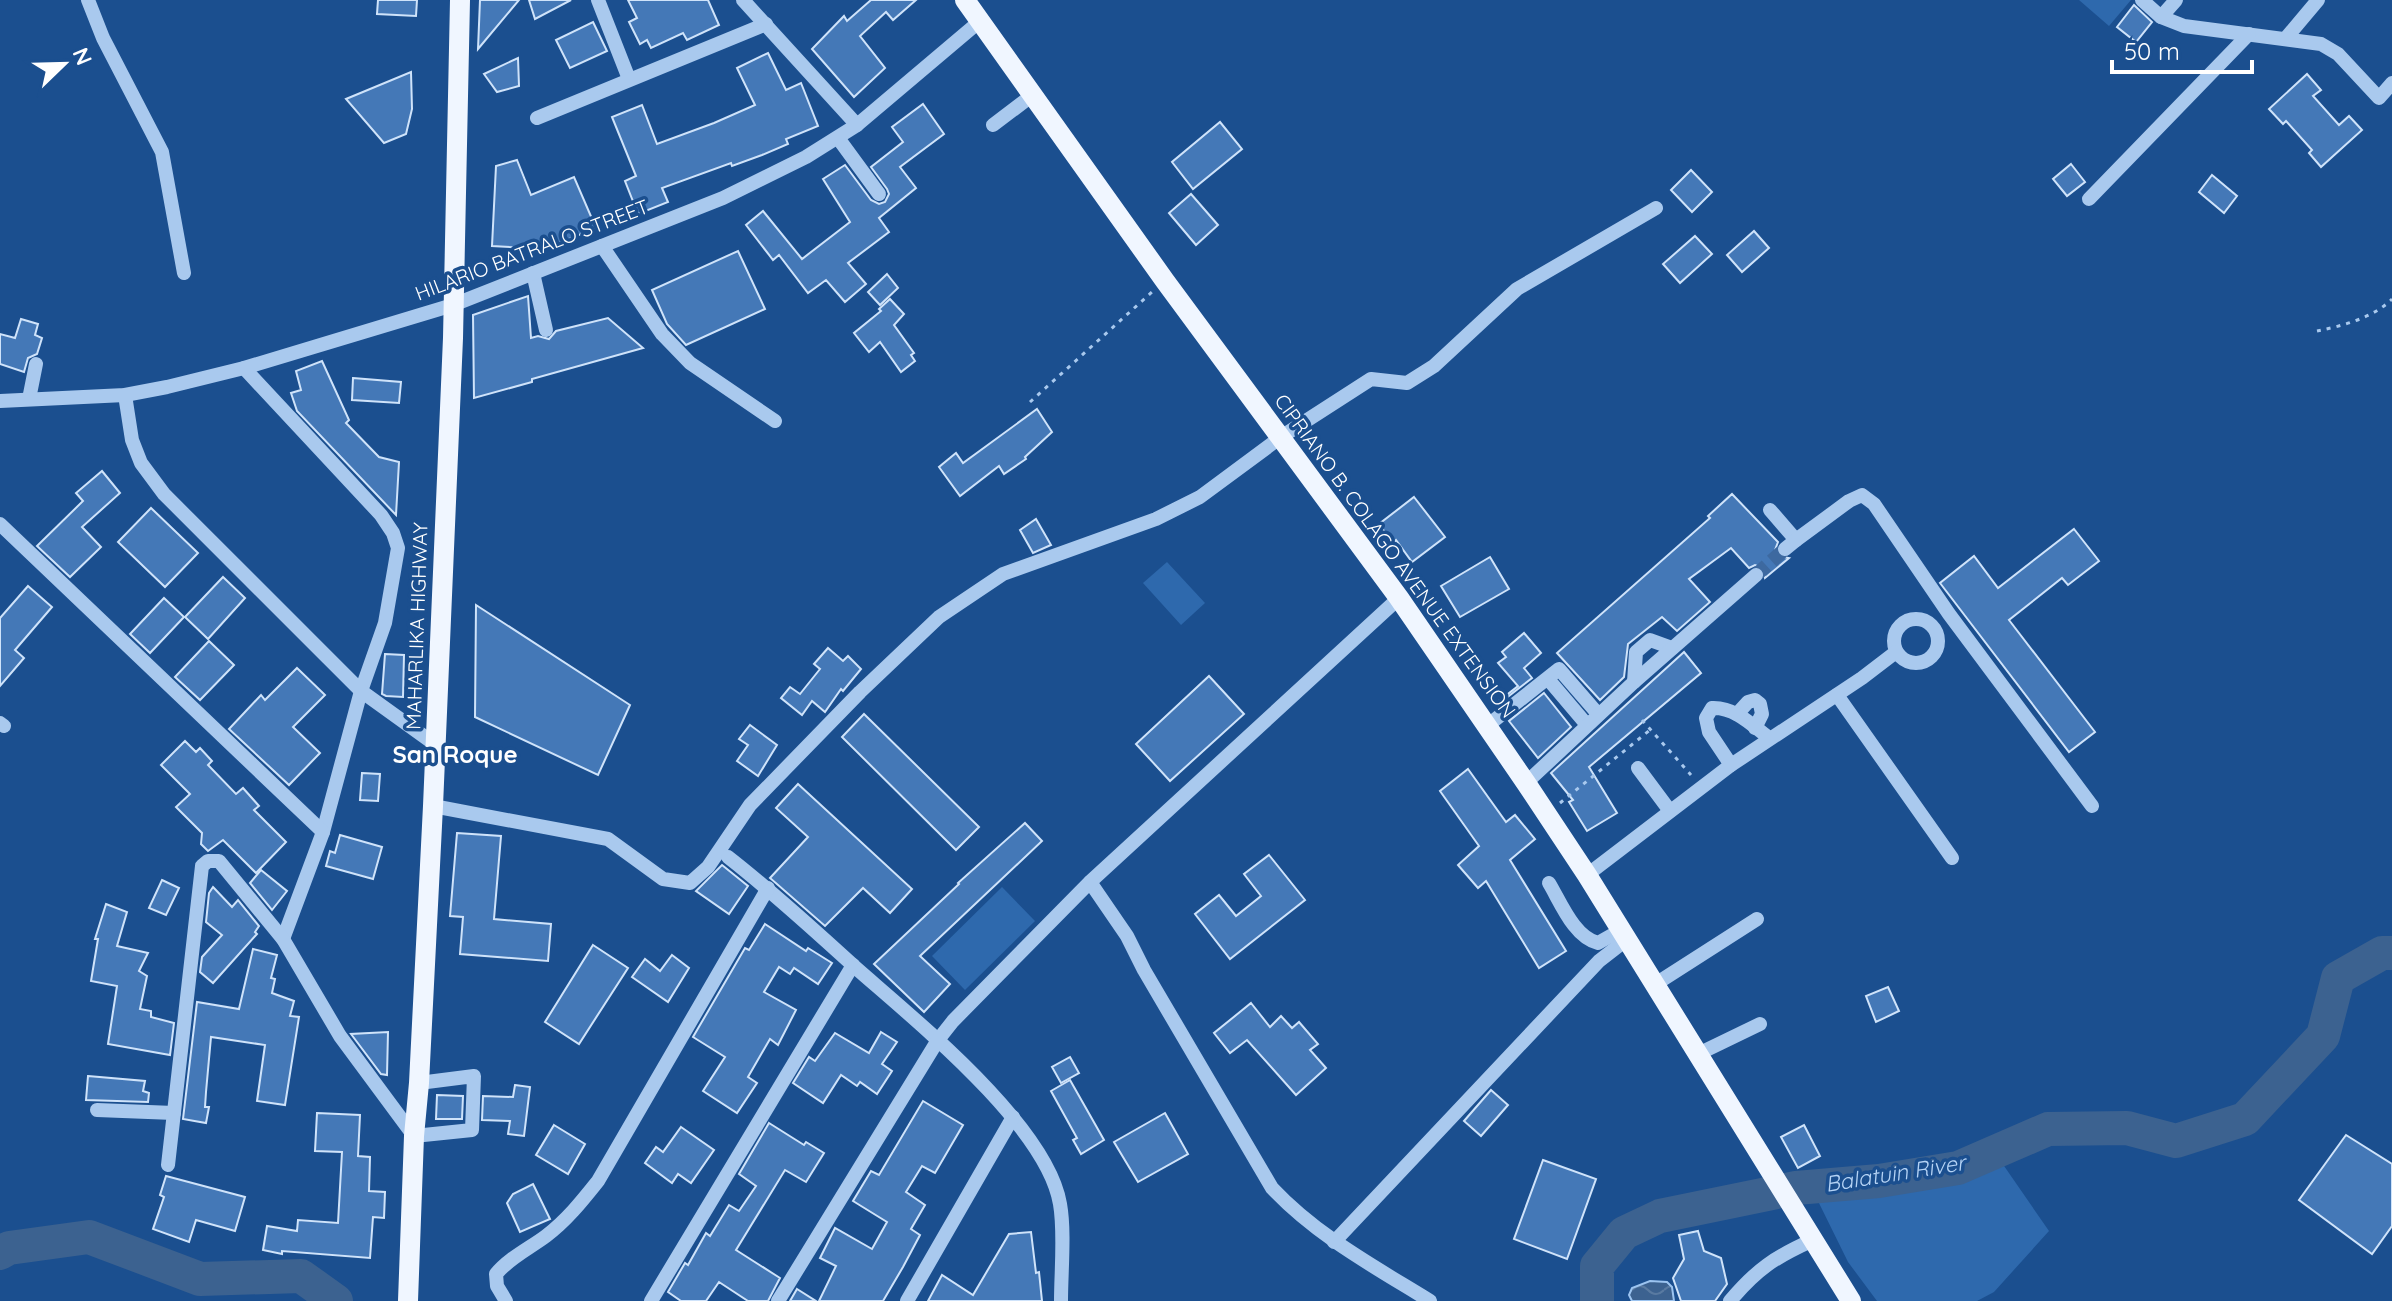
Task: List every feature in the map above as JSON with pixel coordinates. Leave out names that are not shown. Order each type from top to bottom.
[{"type":"main road","name":"MAHARLIKA HIGHWAY","points":[[408,1301],[436,745],[453,305],[460,0]]},
{"type":"main road","name":"CIPRIANO B. COLAGO AVENUE EXTENSION","points":[[965,0],[1165,281],[1399,598],[1526,783],[1587,875],[1851,1301]]},
{"type":"street","points":[[88,0],[103,38],[162,152],[184,273]]},
{"type":"street","points":[[598,0],[629,79]]},
{"type":"street","points":[[743,0],[857,125]]},
{"type":"street","points":[[2142,0],[2161,17],[2184,26],[2321,44],[2338,54],[2379,98],[2392,83]]},
{"type":"street","points":[[2161,17],[2176,0]]},
{"type":"street","points":[[2286,38],[2318,0]]},
{"type":"street","name":"HILARIO BATRALO STREET","points":[[0,401],[125,395],[244,368],[453,305],[723,198],[806,157],[857,125],[980,21]]},
{"type":"street","points":[[537,118],[766,24]]},
{"type":"street","points":[[2089,199],[2249,34]]},
{"type":"street","points":[[993,125],[1034,94]]},
{"type":"street","points":[[838,138],[879,194]]},
{"type":"street","points":[[433,806],[608,839],[663,879],[690,883],[708,867],[750,805],[860,692],[939,617],[1003,574],[1156,519],[1200,497],[1281,437],[1371,379],[1407,383],[1434,366],[1517,289],[1656,208]]},
{"type":"street","points":[[602,246],[662,334],[690,363],[775,421]]},
{"type":"street","points":[[533,273],[546,330]]},
{"type":"street","points":[[29,399],[36,364]]},
{"type":"street","points":[[244,368],[381,515],[393,533],[398,548],[385,623],[361,691],[323,832],[283,939]]},
{"type":"street","points":[[125,395],[132,440],[141,463],[164,494],[361,691],[436,745]]},
{"type":"street","points":[[1770,510],[1791,545],[1849,501],[1862,495],[1874,504],[1949,614],[2092,806]]},
{"type":"street","points":[[0,524],[323,832]]},
{"type":"street","points":[[1526,783],[1634,682],[1756,575]]},
{"type":"street","points":[[778,1301],[938,1040],[953,1021],[1090,882],[1399,598]]},
{"type":"street","points":[[1933,627],[1949,614]]},
{"type":"street","points":[[1918,619],[1933,627],[1939,642],[1932,657],[1925,662],[1909,663],[1896,652],[1893,643],[1900,625],[1918,619]]},
{"type":"street","points":[[1634,682],[1636,652],[1650,640],[1672,648]]},
{"type":"street","points":[[1587,875],[1731,765],[1896,652]]},
{"type":"street","points":[[1487,726],[1548,679],[1593,720]]},
{"type":"street","points":[[1837,695],[1952,858]]},
{"type":"street","points":[[1737,714],[1748,702],[1755,700],[1760,704],[1762,714],[1755,728]]},
{"type":"street","points":[[1731,765],[1709,732],[1706,718],[1712,708],[1723,707],[1737,714],[1769,738]]},
{"type":"street","points":[[1638,768],[1670,811]]},
{"type":"street","points":[[728,857],[768,888],[938,1040],[1013,1117],[1037,1149],[1060,1203],[1061,1301]]},
{"type":"street","points":[[168,1165],[202,866],[213,860],[219,861],[283,939],[340,1036],[414,1136],[472,1130],[474,1076],[419,1083]]},
{"type":"street","points":[[1090,882],[1127,936],[1272,1188],[1291,1208],[1334,1242],[1430,1301]]},
{"type":"street","points":[[1549,883],[1588,940],[1598,943],[1624,935]]},
{"type":"street","points":[[506,1301],[497,1286],[496,1274],[502,1266],[572,1213],[598,1181],[768,888]]},
{"type":"street","points":[[1654,985],[1757,919]]},
{"type":"street","points":[[1334,1242],[1624,935]]},
{"type":"street","points":[[651,1301],[853,965]]},
{"type":"street","points":[[1698,1054],[1760,1024]]},
{"type":"street","points":[[97,1110],[174,1113]]},
{"type":"street","points":[[907,1301],[1013,1117]]},
{"type":"street","points":[[1730,1301],[1744,1284],[1776,1257],[1813,1240]]},
{"type":"path","points":[[1030,402],[1165,281]]},
{"type":"path","points":[[2317,331],[2342,326],[2366,316],[2386,306],[2392,299]]},
{"type":"path","points":[[1642,720],[1702,787]]},
{"type":"path","points":[[1547,814],[1650,730]]},
{"type":"shaded area","points":[[2079,0],[2131,0],[2109,26]]},
{"type":"shaded area","points":[[1167,562],[1205,603],[1181,625],[1143,583]]},
{"type":"shaded area","points":[[1002,887],[1035,921],[965,990],[932,956]]},
{"type":"shaded area","points":[[2002,1163],[2049,1231],[1994,1292],[1977,1301],[1877,1301],[1848,1262],[1816,1197],[1923,1179]]},
{"type":"water","points":[[1650,1281],[1667,1282],[1672,1287],[1674,1301],[1632,1301],[1629,1295],[1632,1288]]},
{"type":"building","points":[[378,0],[417,0],[416,16],[377,14]]},
{"type":"building","points":[[480,0],[519,0],[478,49]]},
{"type":"building","points":[[529,0],[571,0],[535,19]]},
{"type":"building","points":[[628,0],[708,0],[719,25],[687,40],[683,33],[651,48],[647,40],[640,44],[629,22],[637,18]]},
{"type":"building","points":[[871,0],[916,0],[893,20],[886,12],[860,36],[885,68],[854,97],[812,49],[844,16],[847,21]]},
{"type":"building","points":[[2134,5],[2152,22],[2136,42],[2117,27]]},
{"type":"building","points":[[593,22],[607,51],[570,68],[556,40]]},
{"type":"building","points":[[768,53],[786,90],[801,83],[818,126],[786,139],[788,144],[762,155],[662,188],[668,202],[638,214],[625,181],[636,176],[612,117],[642,105],[657,144],[714,123],[755,105],[737,68]]},
{"type":"building","points":[[518,58],[519,86],[497,92],[484,74]]},
{"type":"building","points":[[411,72],[412,109],[406,134],[384,143],[346,99]]},
{"type":"building","points":[[2307,74],[2321,90],[2313,96],[2339,125],[2349,116],[2362,130],[2321,167],[2309,153],[2312,150],[2286,121],[2283,124],[2269,109]]},
{"type":"building","points":[[923,104],[944,134],[900,167],[916,188],[879,218],[889,232],[848,263],[866,284],[845,302],[826,280],[808,293],[779,255],[773,260],[746,225],[763,211],[802,259],[850,222],[823,179],[845,165],[871,200],[879,204],[885,202],[889,194],[887,189],[871,167],[903,142],[892,127]]},
{"type":"building","points":[[1220,122],[1242,149],[1193,189],[1172,162]]},
{"type":"building","points":[[517,160],[531,195],[574,177],[596,228],[545,249],[492,246],[496,166]]},
{"type":"building","points":[[2071,164],[2085,182],[2067,196],[2053,179]]},
{"type":"building","points":[[1691,170],[1712,192],[1692,212],[1671,190]]},
{"type":"building","points":[[2212,175],[2237,196],[2224,213],[2199,192]]},
{"type":"building","points":[[1191,194],[1218,225],[1196,245],[1169,213]]},
{"type":"building","points":[[1754,231],[1769,248],[1742,272],[1727,255]]},
{"type":"building","points":[[1695,236],[1712,254],[1680,283],[1663,264]]},
{"type":"building","points":[[738,251],[765,309],[686,345],[667,324],[652,290]]},
{"type":"building","points":[[887,274],[898,288],[880,305],[868,292]]},
{"type":"building","points":[[528,296],[531,338],[549,339],[556,331],[608,318],[643,348],[474,398],[473,315]]},
{"type":"building","points":[[890,299],[904,314],[894,325],[914,353],[911,355],[915,361],[901,372],[880,342],[869,352],[854,333],[881,311],[879,309]]},
{"type":"building","points":[[21,319],[38,324],[35,335],[42,338],[37,354],[28,358],[24,372],[0,364],[0,334],[15,338]]},
{"type":"building","points":[[322,361],[349,420],[346,423],[379,457],[399,462],[396,515],[297,411],[291,393],[301,390],[296,371]]},
{"type":"building","points":[[353,378],[401,382],[399,403],[352,400]]},
{"type":"building","points":[[1037,409],[1052,432],[1026,459],[1004,474],[999,466],[960,496],[939,467],[956,453],[963,463]]},
{"type":"building","points":[[102,471],[120,493],[82,527],[101,547],[70,577],[37,546],[83,501],[76,493]]},
{"type":"building","points":[[1732,494],[1778,542],[1775,550],[1778,556],[1789,558],[1765,578],[1763,568],[1755,565],[1749,568],[1731,548],[1689,579],[1710,602],[1677,631],[1662,617],[1628,644],[1624,677],[1600,700],[1557,653],[1710,518],[1708,516]]},
{"type":"building","points":[[1414,497],[1445,537],[1412,562],[1379,524]]},
{"type":"building","points":[[151,508],[198,553],[165,587],[118,542]]},
{"type":"building","points":[[1036,519],[1051,545],[1033,553],[1020,530]]},
{"type":"building","points":[[2074,529],[2099,561],[2068,585],[2062,578],[2009,620],[2095,732],[2069,752],[1940,583],[1974,556],[1998,588]]},
{"type":"building","points":[[1490,557],[1509,589],[1460,617],[1441,586]]},
{"type":"building","points":[[223,577],[245,598],[208,639],[185,617]]},
{"type":"building","points":[[28,586],[52,607],[15,650],[24,658],[0,686],[0,618]]},
{"type":"building","points":[[164,598],[184,617],[150,653],[130,634]]},
{"type":"building","points":[[476,605],[630,705],[598,775],[475,717]]},
{"type":"building","points":[[1524,633],[1541,653],[1524,668],[1532,678],[1496,706],[1518,686],[1498,663],[1506,657],[1502,652]]},
{"type":"building","points":[[209,641],[234,665],[200,700],[175,677]]},
{"type":"building","points":[[828,648],[843,661],[848,656],[861,669],[843,691],[841,689],[825,712],[812,701],[802,715],[781,698],[790,687],[800,694],[820,669],[814,664]]},
{"type":"building","points":[[1684,652],[1701,673],[1589,767],[1617,813],[1587,831],[1569,802],[1573,800],[1551,773]]},
{"type":"building","points":[[385,654],[404,655],[403,697],[382,694]]},
{"type":"building","points":[[297,668],[325,695],[293,727],[320,753],[289,785],[229,729],[261,695],[265,700]]},
{"type":"building","points":[[1209,676],[1244,714],[1170,781],[1136,744]]},
{"type":"building","points":[[1544,693],[1571,727],[1538,758],[1509,721]]},
{"type":"building","points":[[864,714],[979,827],[956,850],[842,737]]},
{"type":"building","points":[[750,725],[777,745],[758,776],[737,761],[748,745],[739,739]]},
{"type":"building","points":[[185,741],[196,752],[200,748],[212,761],[208,765],[236,794],[243,788],[259,806],[254,810],[286,842],[256,873],[223,840],[208,851],[201,844],[202,833],[176,807],[190,794],[161,765]]},
{"type":"building","points":[[1468,769],[1506,822],[1515,815],[1535,839],[1510,860],[1566,951],[1539,968],[1486,881],[1478,888],[1458,865],[1479,846],[1440,791]]},
{"type":"building","points":[[362,773],[380,774],[378,801],[360,800]]},
{"type":"building","points":[[798,784],[912,889],[890,913],[863,888],[825,926],[770,878],[808,837],[776,808]]},
{"type":"building","points":[[1025,823],[1042,841],[920,956],[950,984],[924,1012],[874,964]]},
{"type":"building","points":[[457,833],[501,836],[494,919],[551,924],[548,961],[460,954],[463,917],[450,916]]},
{"type":"building","points":[[340,835],[382,847],[373,879],[326,866],[330,851],[335,853]]},
{"type":"building","points":[[1269,855],[1305,900],[1230,959],[1195,914],[1219,895],[1236,916],[1261,896],[1244,874]]},
{"type":"building","points":[[722,865],[748,886],[729,914],[696,891]]},
{"type":"building","points":[[261,870],[287,891],[272,910],[250,883]]},
{"type":"building","points":[[162,880],[179,888],[166,915],[149,908]]},
{"type":"building","points":[[213,887],[232,907],[238,900],[259,926],[255,932],[257,934],[213,983],[200,972],[202,957],[222,935],[206,922],[209,893]]},
{"type":"building","points":[[106,904],[127,912],[117,946],[148,953],[139,971],[147,976],[140,1009],[151,1011],[151,1017],[174,1023],[170,1055],[108,1044],[117,986],[91,981],[98,939],[95,939]]},
{"type":"building","points":[[765,924],[806,951],[808,948],[832,963],[818,984],[794,968],[790,974],[779,967],[764,992],[796,1010],[778,1045],[770,1039],[748,1077],[757,1083],[737,1113],[703,1091],[725,1057],[693,1037],[745,948],[749,950]]},
{"type":"building","points":[[593,945],[628,968],[579,1044],[545,1022]]},
{"type":"building","points":[[253,949],[277,955],[271,978],[275,979],[272,993],[294,1001],[290,1016],[299,1017],[285,1105],[257,1101],[265,1045],[211,1037],[206,1123],[183,1119],[197,1002],[239,1009]]},
{"type":"building","points":[[672,955],[689,968],[668,1002],[632,977],[645,959],[660,971]]},
{"type":"building","points":[[1888,987],[1899,1011],[1876,1022],[1866,996]]},
{"type":"building","points":[[1251,1003],[1270,1027],[1281,1016],[1292,1028],[1299,1022],[1318,1044],[1310,1050],[1326,1068],[1296,1095],[1247,1040],[1230,1053],[1214,1033]]},
{"type":"building","points":[[388,1032],[387,1075],[381,1074],[351,1034]]},
{"type":"building","points":[[881,1032],[897,1042],[882,1064],[892,1071],[877,1094],[860,1082],[857,1086],[841,1075],[823,1103],[793,1083],[809,1057],[815,1061],[835,1033],[869,1053]]},
{"type":"building","points":[[1070,1057],[1079,1073],[1061,1083],[1052,1067]]},
{"type":"building","points":[[88,1076],[145,1081],[143,1091],[149,1093],[148,1102],[86,1100]]},
{"type":"building","points":[[1070,1080],[1104,1140],[1081,1154],[1073,1140],[1077,1138],[1051,1091]]},
{"type":"building","points":[[515,1085],[530,1087],[524,1136],[508,1134],[510,1121],[482,1120],[483,1096],[513,1097]]},
{"type":"building","points":[[1491,1090],[1508,1105],[1481,1136],[1464,1121]]},
{"type":"building","points":[[437,1095],[463,1096],[462,1119],[436,1119]]},
{"type":"building","points":[[923,1101],[963,1125],[935,1173],[922,1166],[906,1192],[925,1205],[911,1229],[920,1235],[883,1301],[819,1301],[836,1266],[820,1258],[835,1228],[872,1249],[887,1222],[853,1201],[871,1171],[879,1175]]},
{"type":"building","points":[[317,1113],[360,1115],[358,1156],[370,1157],[369,1191],[385,1192],[384,1218],[373,1217],[370,1258],[282,1251],[282,1254],[263,1250],[267,1226],[297,1231],[298,1220],[338,1223],[342,1152],[315,1151]]},
{"type":"building","points":[[1165,1113],[1188,1154],[1138,1182],[1114,1142]]},
{"type":"building","points":[[769,1123],[804,1145],[806,1142],[824,1153],[806,1182],[785,1170],[736,1250],[780,1278],[768,1301],[748,1301],[719,1282],[706,1301],[681,1301],[668,1292],[685,1263],[688,1265],[706,1233],[710,1236],[729,1205],[739,1211],[756,1186],[739,1174]]},
{"type":"building","points":[[554,1125],[585,1144],[568,1174],[536,1155]]},
{"type":"building","points":[[1804,1125],[1820,1156],[1798,1168],[1781,1137]]},
{"type":"building","points":[[681,1127],[714,1150],[691,1183],[678,1174],[672,1183],[645,1163],[656,1147],[663,1152]]},
{"type":"building","points":[[2346,1135],[2392,1164],[2392,1226],[2372,1254],[2299,1200]]},
{"type":"building","points":[[1543,1160],[1596,1179],[1567,1259],[1514,1239]]},
{"type":"building","points":[[166,1176],[245,1197],[235,1231],[196,1220],[189,1242],[153,1229],[164,1197],[160,1195]]},
{"type":"building","points":[[533,1184],[550,1219],[520,1232],[507,1203],[513,1194]]},
{"type":"building","points":[[1698,1231],[1704,1251],[1721,1258],[1727,1284],[1715,1301],[1681,1301],[1673,1278],[1684,1259],[1679,1235]]},
{"type":"building","points":[[1031,1232],[1042,1301],[928,1301],[942,1275],[973,1295],[1009,1234]]},
{"type":"building","points":[[797,1289],[816,1301],[790,1301]]},
{"type":"waterway","name":"Balatuin River","points":[[1597,1301],[1597,1266],[1624,1233],[1660,1216],[1796,1188],[1879,1181],[1958,1168],[2048,1129],[2127,1128],[2176,1141],[2245,1119],[2323,1036],[2338,978],[2382,953],[2392,953]]},
{"type":"waterway","name":"Balatuin River","points":[[0,1253],[9,1248],[89,1237],[200,1279],[301,1276],[336,1301]]},
{"type":"tunnel","points":[[1756,575],[1785,549]]},
{"type":"district","name":"San Roque","points":[[455,755]]}]
